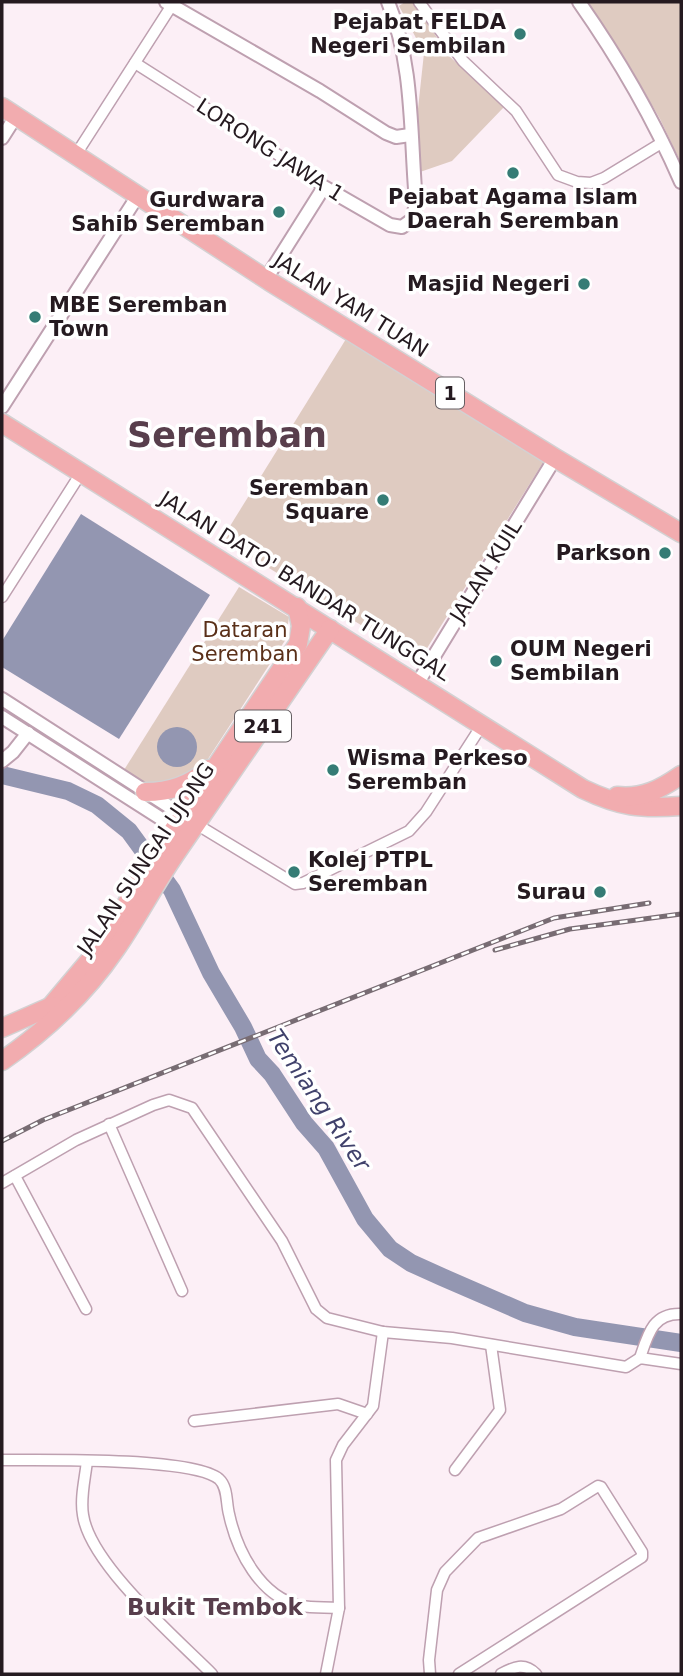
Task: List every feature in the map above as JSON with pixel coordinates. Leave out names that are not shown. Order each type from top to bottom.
[{"type":"highway","name":"JALAN YAM TUAN","points":[[9,112],[266,279],[555,458],[679,527]]},
{"type":"highway","name":"JALAN DATO' BANDAR TUNGGAL","points":[[2,423],[583,789]]},
{"type":"highway","name":"JALAN SUNGAI UJONG","points":[[186,826],[221,759],[298,644],[301,626],[297,607]]},
{"type":"highway","name":"JALAN SUNGAI UJONG","points":[[2,1046],[22,1033],[52,1006],[105,942],[330,629]]},
{"type":"highway","points":[[145,792],[162,792],[188,784],[221,759]]},
{"type":"highway","points":[[583,789],[624,796],[644,795],[681,775]]},
{"type":"highway","points":[[583,789],[621,804],[643,809],[681,806]]},
{"type":"highway","name":"JALAN SUNGAI UJONG","points":[[2,1061],[28,1043],[60,1014],[100,970],[116,949],[145,886]]},
{"type":"highway","points":[[2,1028],[52,1006]]},
{"type":"street","points":[[75,156],[135,63],[169,4],[320,90],[386,133],[396,137],[410,135],[410,104],[403,50],[388,2]]},
{"type":"street","points":[[419,2],[463,61],[516,111],[558,174],[578,182],[591,183],[663,142]]},
{"type":"street","points":[[579,2],[621,64],[681,182]]},
{"type":"street","name":"LORONG JAWA 1","points":[[135,63],[261,143],[324,187],[390,225],[402,227],[408,224],[415,213],[416,202],[410,135]]},
{"type":"street","points":[[2,138],[9,112]]},
{"type":"street","points":[[266,279],[324,187]]},
{"type":"street","points":[[2,407],[137,197]]},
{"type":"street","name":"JALAN KUIL","points":[[416,684],[555,458]]},
{"type":"street","points":[[2,597],[81,472]]},
{"type":"street","points":[[2,699],[145,792],[186,826]]},
{"type":"street","points":[[2,717],[186,826],[295,884],[303,883],[409,831],[426,812],[482,725]]},
{"type":"street","points":[[2,761],[28,733]]},
{"type":"street","points":[[2,1183],[109,1124],[169,1100],[192,1108],[282,1241],[316,1309],[327,1318],[383,1332],[452,1338],[626,1367],[640,1358],[657,1319],[681,1314]]},
{"type":"street","points":[[109,1124],[182,1291]]},
{"type":"street","points":[[15,1176],[86,1309]]},
{"type":"street","points":[[326,1674],[339,1608],[336,1460],[343,1446],[373,1406],[383,1332]]},
{"type":"street","points":[[455,1470],[500,1410],[491,1345]]},
{"type":"street","points":[[640,1358],[681,1364]]},
{"type":"street","points":[[194,1421],[338,1404],[367,1414]]},
{"type":"street","points":[[2,1460],[140,1462],[200,1471],[219,1479],[226,1492],[233,1532],[243,1558],[263,1582],[281,1598],[291,1602],[339,1608]]},
{"type":"street","points":[[88,1461],[83,1490],[83,1516],[92,1542],[108,1567],[212,1674]]},
{"type":"street","points":[[430,1674],[429,1660],[437,1590],[445,1572],[460,1555],[478,1538],[561,1509],[598,1486],[601,1487],[642,1552],[642,1557],[459,1674]]},
{"type":"street","points":[[501,1674],[520,1666],[526,1666],[536,1674]]},
{"type":"green space","points":[[405,2],[414,2],[448,55],[504,107],[452,161],[420,172],[417,118],[424,53],[399,6]]},
{"type":"green space","points":[[583,2],[681,2],[681,163],[660,119],[626,60]]},
{"type":"green space","name":"Seremban Square","points":[[346,339],[544,461],[419,661],[222,539]]},
{"type":"green space","name":"Dataran Seremban","points":[[239,587],[289,617],[286,639],[206,762],[174,783],[147,786],[124,770]]},
{"type":"water","points":[[81,514],[210,595],[119,739],[2,667],[2,641]]},
{"type":"water","points":[[177,727],[185,728],[191,733],[196,739],[196,755],[191,761],[185,766],[177,767],[169,766],[163,761],[158,755],[157,747],[158,739],[163,733],[169,728]]},
{"type":"waterway","name":"Temiang River","points":[[2,775],[68,791],[97,805],[129,831],[172,890],[211,973],[243,1027],[258,1059],[272,1074],[304,1123],[326,1148],[365,1219],[390,1249],[411,1263],[525,1313],[575,1327],[681,1343]]},
{"type":"railway","points":[[2,1141],[43,1120],[554,918],[649,903]]},
{"type":"railway","points":[[495,950],[570,929],[681,914]]},
{"type":"place","name":"Pejabat FELDA Negeri Sembilan","points":[[520,34]]},
{"type":"place","name":"Pejabat Agama Islam Daerah Seremban","points":[[513,173]]},
{"type":"place","name":"Gurdwara Sahib Seremban","points":[[279,212]]},
{"type":"place","name":"Masjid Negeri","points":[[584,284]]},
{"type":"place","name":"MBE Seremban Town","points":[[35,317]]},
{"type":"place","name":"Seremban Square","points":[[383,500]]},
{"type":"place","name":"Parkson","points":[[665,553]]},
{"type":"place","name":"OUM Negeri Sembilan","points":[[496,661]]},
{"type":"place","name":"Wisma Perkeso Seremban","points":[[333,770]]},
{"type":"place","name":"Kolej PTPL Seremban","points":[[294,872]]},
{"type":"place","name":"Surau","points":[[600,892]]},
{"type":"district","name":"Seremban","points":[[227,435]]},
{"type":"district","name":"Bukit Tembok","points":[[215,1607]]}]
